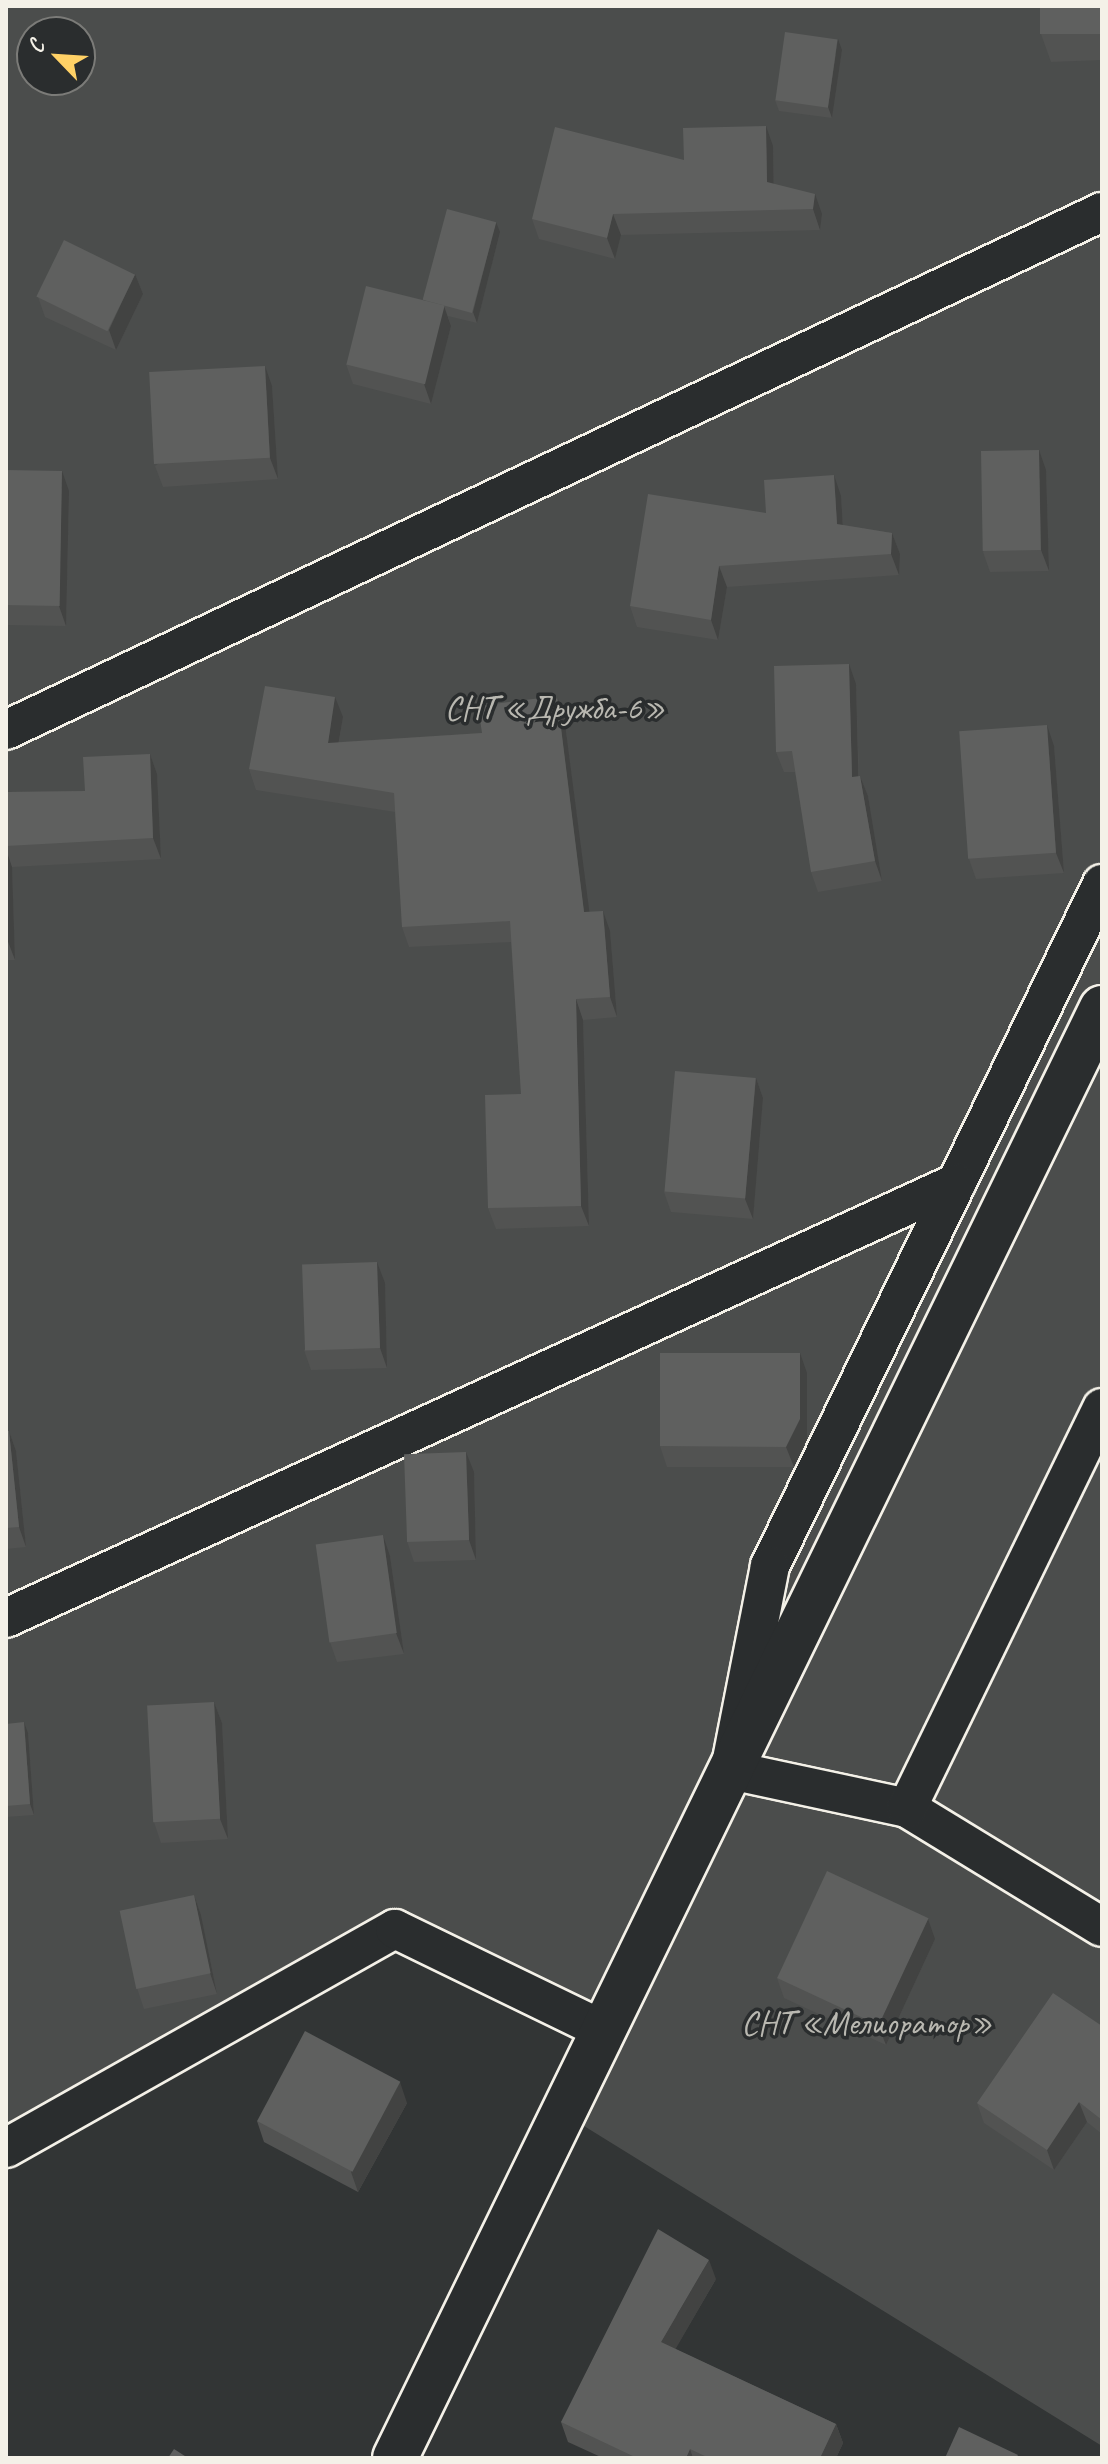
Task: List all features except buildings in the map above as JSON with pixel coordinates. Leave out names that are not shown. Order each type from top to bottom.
[{"type":"street","points":[[395,2458],[1102,1008]]},
{"type":"lane","points":[[6,730],[1102,212]]},
{"type":"lane","points":[[1102,884],[770,1566],[730,1770],[907,1808],[1102,1927]]},
{"type":"lane","points":[[6,1618],[956,1183]]},
{"type":"lane","points":[[907,1808],[1102,1408]]},
{"type":"lane","points":[[6,2148],[395,1929],[603,2030]]},
{"type":"green space","name":"СНТ «Дружба-6»","points":[[6,6],[1102,6],[1102,2446],[563,2113],[603,2030],[395,1929],[6,2148]]},
{"type":"park label","name":"СНТ «Мелиоратор»","points":[[867,2023]]}]
